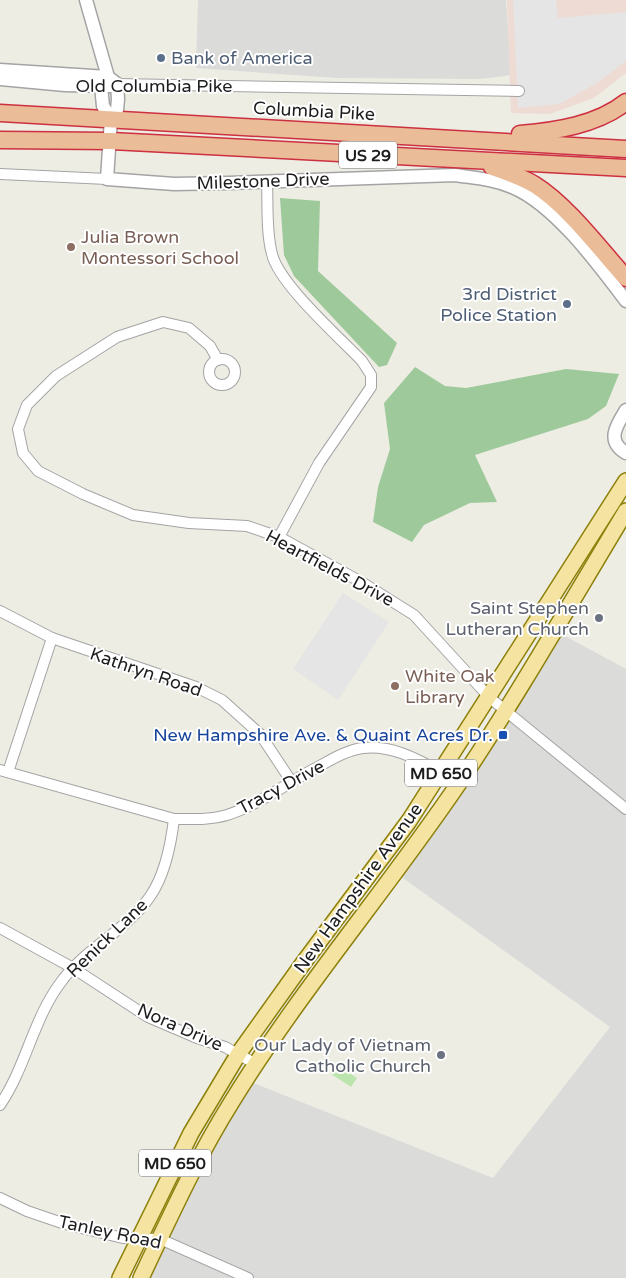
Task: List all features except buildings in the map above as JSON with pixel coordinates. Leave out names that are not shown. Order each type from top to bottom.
[{"type":"highway","points":[[458,139],[542,132],[574,126],[613,112],[626,102]]},
{"type":"highway","name":"Columbia Pike","points":[[0,113],[626,149]]},
{"type":"highway","name":"US 29","points":[[0,140],[111,141],[626,168]]},
{"type":"highway","points":[[471,161],[515,175],[536,185],[559,205],[626,278]]},
{"type":"main road","name":"New Hampshire Avenue","points":[[120,1278],[191,1133],[239,1054],[304,962],[373,872],[441,772],[490,698],[558,586],[626,481]]},
{"type":"main road","points":[[626,499],[626,509]]},
{"type":"main road","name":"New Hampshire Avenue","points":[[141,1278],[213,1133],[256,1064],[304,994],[388,883],[459,783],[505,711],[626,509]]},
{"type":"main road","points":[[373,872],[388,883]]},
{"type":"street","points":[[86,0],[117,110],[111,119],[107,179]]},
{"type":"street","name":"Old Columbia Pike","points":[[0,70],[109,82]]},
{"type":"street","name":"Old Columbia Pike","points":[[0,79],[519,91]]},
{"type":"street","name":"Milestone Drive","points":[[0,174],[174,184],[455,176],[491,180],[520,191],[553,214],[626,301]]},
{"type":"street","points":[[267,182],[271,254],[277,269],[288,285],[362,361],[371,375],[371,387],[319,463],[279,537]]},
{"type":"street","name":"Heartfields Drive","points":[[218,360],[210,346],[189,328],[162,322],[116,337],[56,376],[27,405],[18,429],[22,453],[38,471],[83,494],[133,516],[189,523],[247,526],[279,537],[363,583],[414,615],[490,698],[626,809]]},
{"type":"street","points":[[626,410],[616,426],[613,438],[617,447],[626,453]]},
{"type":"street","name":"Kathryn Road","points":[[0,611],[52,638],[82,650],[196,686],[222,700],[260,734],[291,781]]},
{"type":"street","points":[[4,771],[52,638]]},
{"type":"street","name":"Tracy Drive","points":[[4,771],[174,819],[202,819],[225,816],[248,807],[291,781],[337,757],[362,748],[387,749],[407,754],[441,772]]},
{"type":"street","name":"Renick Lane","points":[[0,1105],[13,1082],[40,1018],[61,982],[73,968],[126,922],[151,895],[160,877],[171,838],[174,819]]},
{"type":"street","name":"Nora Drive","points":[[0,928],[73,968],[148,1016],[239,1054],[256,1064]]},
{"type":"street","name":"Tanley Road","points":[[0,1198],[27,1211],[65,1224],[123,1238],[160,1239],[248,1278]]},
{"type":"shaded area","points":[[198,0],[506,0],[511,75],[480,79],[336,78],[196,68]]},
{"type":"shaded area","points":[[507,0],[626,0],[626,73],[594,98],[550,114],[511,113]]},
{"type":"shaded area","points":[[513,0],[556,0],[558,18],[626,12],[626,61],[597,83],[559,104],[518,108]]},
{"type":"shaded area","points":[[343,593],[389,622],[338,700],[293,669]]},
{"type":"shaded area","points":[[554,630],[626,669],[626,1278],[141,1278],[246,1080],[493,1178],[610,1027],[396,873]]},
{"type":"green space","points":[[280,198],[320,201],[318,271],[397,343],[387,365],[379,367],[294,276],[284,255]]},
{"type":"green space","points":[[415,367],[445,386],[466,388],[566,369],[619,374],[606,406],[588,419],[475,455],[497,502],[470,503],[424,525],[412,542],[373,522],[378,487],[390,449],[384,403]]},
{"type":"green space","points":[[337,1065],[357,1078],[351,1087],[331,1074]]},
{"type":"place","name":"Bank of America","points":[[161,58]]},
{"type":"place","name":"Julia Brown Montessori School","points":[[71,247]]},
{"type":"place","name":"3rd District Police Station","points":[[567,304]]},
{"type":"place","name":"Saint Stephen Lutheran Church","points":[[599,618]]},
{"type":"place","name":"White Oak Library","points":[[395,686]]},
{"type":"place","name":"New Hampshire Ave. & Quaint Acres Dr.","points":[[503,735]]},
{"type":"place","name":"Our Lady of Vietnam Catholic Church","points":[[441,1055]]}]
